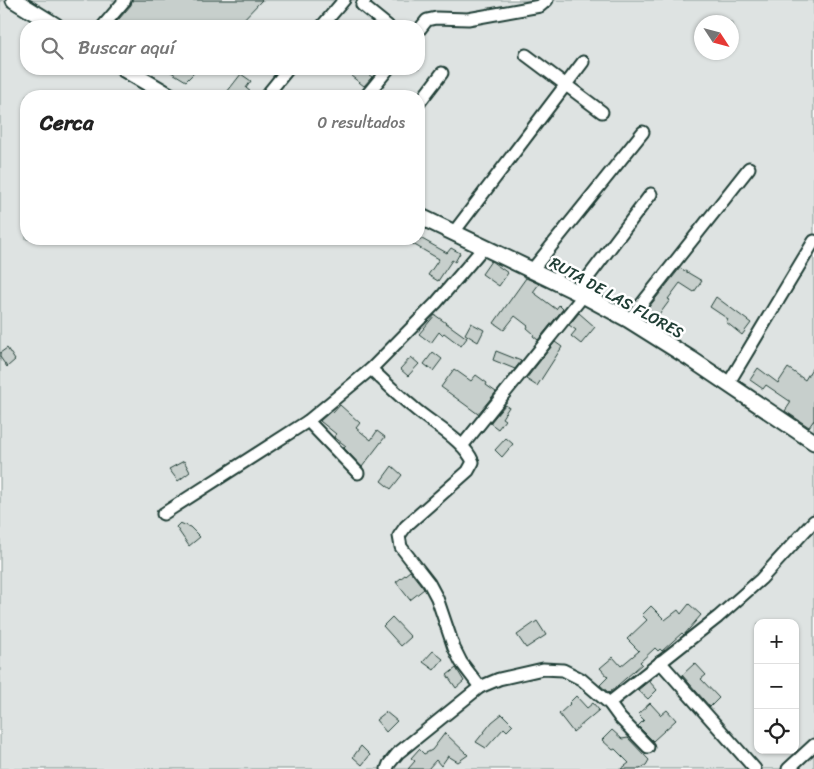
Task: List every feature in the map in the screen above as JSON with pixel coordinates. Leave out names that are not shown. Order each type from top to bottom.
[{"type":"main road","points":[[14,0],[46,20]]},
{"type":"main road","points":[[134,75],[160,90]]},
{"type":"main road","name":"RUTA DE LAS FLORES","points":[[425,219],[532,270],[629,320],[813,438]]},
{"type":"street","points":[[108,20],[125,0]]},
{"type":"street","points":[[327,20],[344,0]]},
{"type":"street","points":[[425,22],[427,20],[436,18],[468,19],[540,6],[547,0]]},
{"type":"street","points":[[362,2],[382,20]]},
{"type":"street","points":[[526,55],[602,112]]},
{"type":"street","points":[[454,232],[583,62]]},
{"type":"street","points":[[425,95],[442,73]]},
{"type":"street","points":[[271,90],[283,75]]},
{"type":"street","points":[[371,90],[383,75]]},
{"type":"street","points":[[532,270],[643,132]]},
{"type":"street","points":[[629,320],[749,168]]},
{"type":"street","points":[[462,446],[580,294],[651,194]]},
{"type":"street","points":[[728,384],[814,241]]},
{"type":"street","points":[[163,514],[308,421],[371,369],[436,303],[484,247]]},
{"type":"street","points":[[371,369],[414,408],[470,453],[473,462],[468,471],[406,526],[399,536],[401,547],[429,583],[437,598],[454,648],[461,662],[480,687]]},
{"type":"street","points":[[308,421],[358,473]]},
{"type":"street","points":[[609,703],[718,617],[761,579],[814,521]]},
{"type":"street","points":[[660,662],[755,769]]},
{"type":"street","points":[[387,769],[398,753],[480,687],[498,679],[543,669],[563,670],[581,679],[609,703],[620,718],[648,747]]},
{"type":"street","points":[[788,769],[814,744]]},
{"type":"shaded area","points":[[0,0],[814,0],[814,769],[0,769]]},
{"type":"building","points":[[132,0],[262,0],[243,20],[118,20],[131,5]]},
{"type":"building","points":[[176,75],[192,75],[186,81]]},
{"type":"building","points":[[240,75],[251,81],[246,88],[248,90],[229,90]]},
{"type":"building","points":[[369,75],[372,77],[364,86],[351,76]]},
{"type":"building","points":[[425,241],[447,253],[451,248],[460,253],[455,262],[452,260],[438,281],[428,275],[439,259],[414,245],[425,245]]},
{"type":"building","points":[[491,261],[508,273],[499,286],[482,274]]},
{"type":"building","points":[[680,268],[702,281],[694,292],[680,283],[653,323],[641,317]]},
{"type":"building","points":[[526,278],[539,284],[533,292],[556,309],[559,305],[563,309],[538,340],[527,328],[528,326],[515,316],[504,330],[494,323]]},
{"type":"building","points":[[716,297],[751,323],[742,335],[726,322],[728,319],[710,307]]},
{"type":"building","points":[[579,313],[595,327],[581,344],[571,336],[576,330],[569,325]]},
{"type":"building","points":[[435,315],[467,338],[461,346],[444,333],[442,335],[439,332],[431,343],[419,334]]},
{"type":"building","points":[[471,323],[484,330],[478,342],[465,334]]},
{"type":"building","points":[[555,342],[562,347],[537,386],[526,379]]},
{"type":"building","points":[[7,348],[15,360],[7,367],[0,357],[0,353]]},
{"type":"building","points":[[496,351],[521,361],[515,369],[493,360]]},
{"type":"building","points":[[433,352],[442,359],[433,371],[424,364]]},
{"type":"building","points":[[411,357],[419,364],[408,376],[400,369]]},
{"type":"building","points":[[814,365],[814,420],[809,427],[785,411],[791,402],[766,385],[763,389],[750,380],[758,368],[778,383],[788,368],[805,380]]},
{"type":"building","points":[[454,369],[471,381],[476,375],[496,392],[478,414],[441,387]]},
{"type":"building","points":[[340,405],[360,423],[356,428],[371,440],[377,431],[385,437],[362,467],[344,448],[346,446],[334,437],[336,434],[320,421],[331,411],[333,413]]},
{"type":"building","points":[[505,405],[509,407],[502,418],[505,420],[498,429],[490,423]]},
{"type":"building","points":[[506,438],[513,444],[502,457],[495,450]]},
{"type":"building","points":[[184,461],[190,472],[178,481],[169,469]]},
{"type":"building","points":[[392,466],[402,475],[391,489],[381,481]]},
{"type":"building","points":[[180,523],[190,527],[200,537],[189,546],[176,527]]},
{"type":"building","points":[[410,571],[424,589],[410,600],[396,582]]},
{"type":"building","points":[[689,604],[701,615],[684,635],[682,633],[662,651],[660,649],[658,651],[655,648],[640,662],[642,664],[609,693],[600,685],[608,677],[600,668],[613,657],[621,666],[639,651],[627,639],[647,620],[642,615],[651,606],[665,620],[678,610],[681,614]]},
{"type":"building","points":[[392,617],[411,637],[401,646],[383,626]]},
{"type":"building","points":[[537,621],[546,635],[526,648],[517,635]]},
{"type":"building","points":[[433,651],[443,659],[434,670],[423,662]]},
{"type":"building","points":[[695,663],[706,675],[701,679],[719,698],[710,707],[682,675]]},
{"type":"building","points":[[456,668],[464,681],[456,688],[447,675]]},
{"type":"building","points":[[649,681],[657,690],[648,699],[638,690]]},
{"type":"building","points":[[576,696],[587,708],[593,703],[599,710],[573,732],[559,714]]},
{"type":"building","points":[[650,703],[661,715],[667,710],[676,720],[653,741],[638,726],[644,720],[638,714]]},
{"type":"building","points":[[386,712],[397,721],[386,732],[376,720]]},
{"type":"building","points":[[502,714],[513,725],[507,731],[504,728],[486,748],[476,742],[492,722]]},
{"type":"building","points":[[612,730],[622,739],[628,738],[649,760],[646,765],[640,769],[621,769],[629,763],[615,749],[613,750],[602,740]]},
{"type":"building","points":[[445,733],[468,755],[458,762],[448,756],[441,766],[436,760],[428,769],[408,769],[415,761],[411,758],[419,749],[424,754],[432,750]]},
{"type":"building","points":[[361,746],[370,755],[362,765],[353,757]]}]
